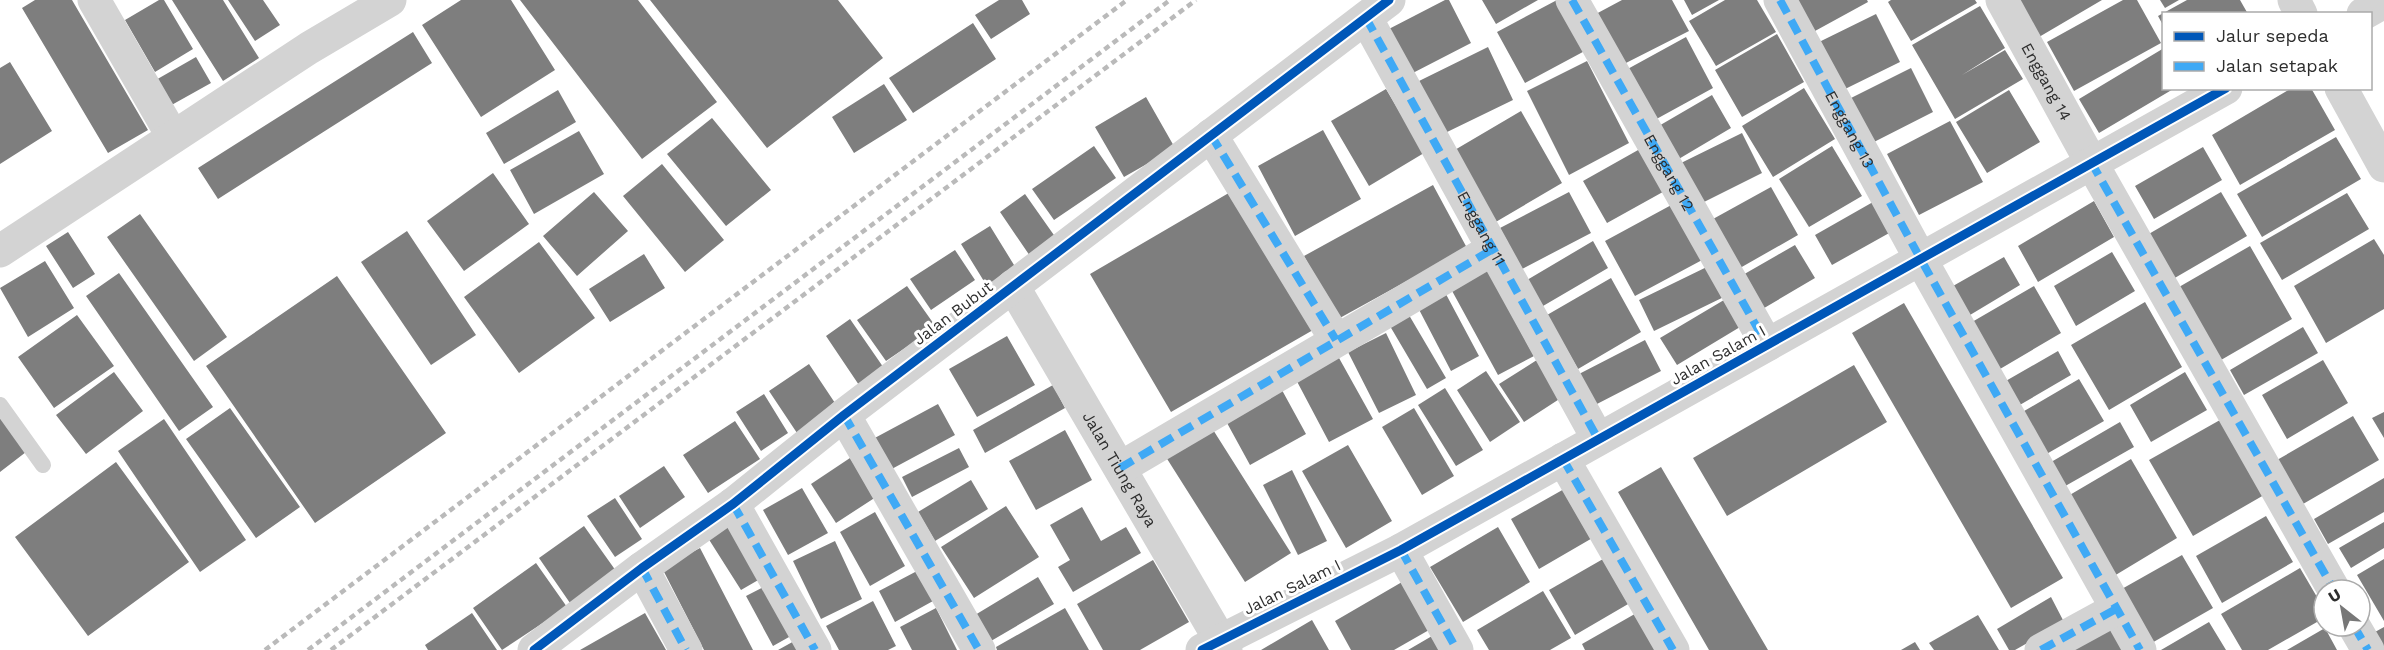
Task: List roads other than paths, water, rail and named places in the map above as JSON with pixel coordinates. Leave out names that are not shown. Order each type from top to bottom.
[{"type":"street","points":[[94,0],[173,137]]},
{"type":"street","points":[[0,251],[309,48],[390,0]]},
{"type":"street","name":"Enggang 12","points":[[1572,0],[1767,345]]},
{"type":"street","name":"Enggang 13","points":[[1780,0],[1920,258],[2140,650]]},
{"type":"street","name":"Enggang 14","points":[[2002,0],[2091,162],[2327,578]]},
{"type":"street","points":[[2366,12],[2384,2]]},
{"type":"street","name":"Jalan Bubut","points":[[534,650],[642,568],[733,504],[844,415],[1378,9]]},
{"type":"street","name":"Enggang 11","points":[[1378,9],[1493,249],[1598,439]]},
{"type":"street","name":"Jalan Salam I","points":[[1216,646],[1401,550],[2222,90]]},
{"type":"street","points":[[2342,90],[2384,166]]},
{"type":"street","points":[[1211,135],[1336,340]]},
{"type":"street","points":[[1120,468],[1493,249]]},
{"type":"street","name":"Jalan Tiung Raya","points":[[1013,286],[1120,468],[1216,646]]},
{"type":"street","points":[[844,415],[979,650]]},
{"type":"street","points":[[1563,459],[1673,650]]},
{"type":"street","points":[[733,504],[815,650]]},
{"type":"street","points":[[1401,550],[1457,650]]},
{"type":"street","points":[[642,568],[686,650]]},
{"type":"street","points":[[2041,650],[2116,609]]},
{"type":"lane","points":[[0,405],[44,465]]},
{"type":"railway","points":[[265,650],[1127,0]]},
{"type":"railway","points":[[308,650],[1170,0]]},
{"type":"railway","points":[[331,650],[1196,0]]}]
